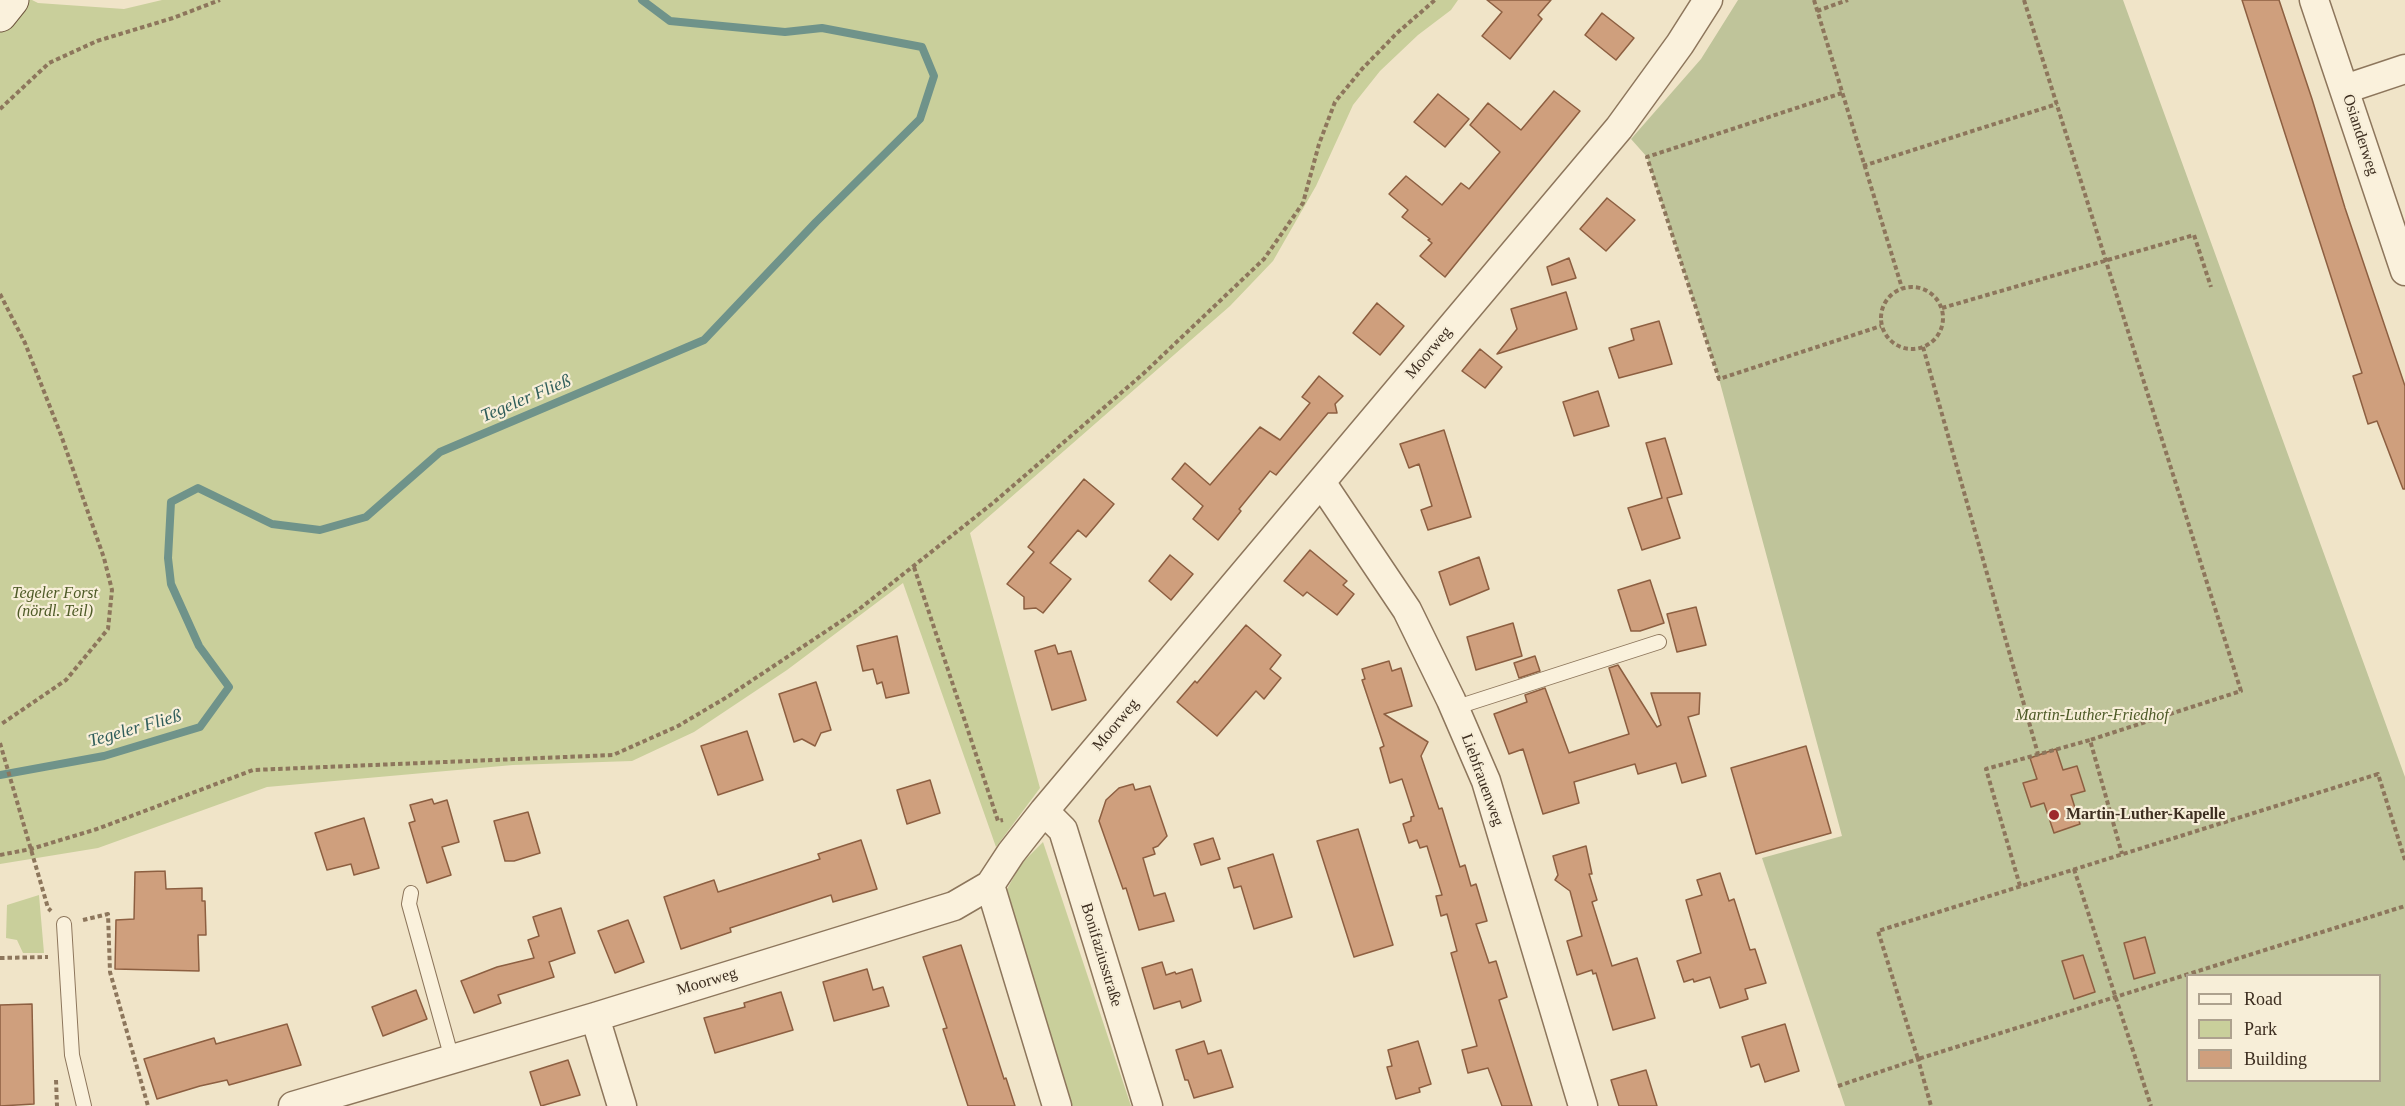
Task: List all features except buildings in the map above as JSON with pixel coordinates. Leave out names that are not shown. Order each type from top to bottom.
[{"type":"main road","points":[[0,15],[12,0]]},
{"type":"street","name":"Moorweg","points":[[293,1106],[595,1017],[954,906],[990,885],[1011,853],[1044,811],[1619,128],[1680,44],[1708,0]]},
{"type":"street","name":"Osianderweg","points":[[2314,0],[2405,271]]},
{"type":"street","points":[[2345,89],[2405,69]]},
{"type":"street","name":"Liebfrauenweg","points":[[1321,482],[1407,610],[1486,781],[1583,1106]]},
{"type":"street","name":"Bonifaziusstraße","points":[[1044,811],[1063,830],[1148,1106]]},
{"type":"street","points":[[990,885],[1057,1106]]},
{"type":"street","points":[[595,1017],[622,1106]]},
{"type":"lane","points":[[1454,708],[1659,642]]},
{"type":"lane","points":[[411,893],[409,904],[452,1059]]},
{"type":"lane","points":[[64,924],[72,1054],[84,1106]]},
{"type":"path","points":[[0,109],[49,63],[97,41],[173,18],[220,0]]},
{"type":"path","points":[[0,855],[31,849],[129,818],[253,770],[613,755],[678,726],[728,697],[858,610],[914,567],[1143,374],[1264,259],[1303,204],[1319,144],[1335,102],[1369,61],[1435,0]]},
{"type":"path","points":[[1814,0],[1902,288]]},
{"type":"path","points":[[1817,11],[1848,0]]},
{"type":"path","points":[[2020,886],[1986,769],[2090,740],[2241,691],[2024,0]]},
{"type":"path","points":[[1842,93],[1647,157],[1719,379],[1881,326]]},
{"type":"path","points":[[1863,166],[2057,104]]},
{"type":"path","points":[[1942,309],[2194,235],[2211,287]]},
{"type":"path","points":[[1912,286],[1931,292],[1942,309],[1942,327],[1938,336],[1923,347],[1902,348],[1886,336],[1881,326],[1882,307],[1893,292],[1902,288],[1912,286]]},
{"type":"path","points":[[0,294],[25,343],[61,435],[104,558],[112,591],[108,629],[66,680],[0,725]]},
{"type":"path","points":[[1923,347],[2038,754]]},
{"type":"path","points":[[914,567],[998,821],[1044,811]]},
{"type":"path","points":[[2090,740],[2122,854]]},
{"type":"path","points":[[0,743],[48,908]]},
{"type":"path","points":[[1931,1106],[1878,931],[2378,774],[2405,860]]},
{"type":"path","points":[[2074,869],[2151,1106]]},
{"type":"path","points":[[2189,974],[2405,906]]},
{"type":"path","points":[[64,924],[108,914],[110,972],[148,1106]]},
{"type":"path","points":[[0,958],[53,957]]},
{"type":"path","points":[[1838,1086],[2186,975]]},
{"type":"green space","name":"Tegeler Forst (nördl. Teil)","points":[[0,0],[32,0],[38,3],[124,9],[162,0],[1458,0],[1451,10],[1418,35],[1380,71],[1353,105],[1316,186],[1273,261],[1230,306],[970,533],[1040,788],[996,847],[903,583],[787,670],[694,732],[632,761],[513,765],[267,787],[98,848],[0,864]]},
{"type":"green space","name":"Martin-Luther-Friedhof","points":[[1738,0],[2123,0],[2405,777],[2405,1106],[1845,1106],[1762,858],[1842,836],[1719,379],[1647,157],[1631,139],[1701,59]]},
{"type":"green space","points":[[1043,842],[1131,1106],[1069,1106],[1006,891],[1021,864]]},
{"type":"green space","points":[[39,895],[44,953],[23,953],[17,940],[6,938],[7,905]]},
{"type":"waterway","name":"Tegeler Fließ","points":[[0,775],[104,756],[200,727],[229,687],[199,646],[171,584],[168,558],[171,502],[198,488],[272,524],[320,530],[366,517],[440,452],[704,340],[816,222],[920,119],[934,76],[922,47],[822,28],[785,32],[670,21],[642,0]]},
{"type":"place","name":"Martin-Luther-Kapelle","points":[[2054,815]]}]
